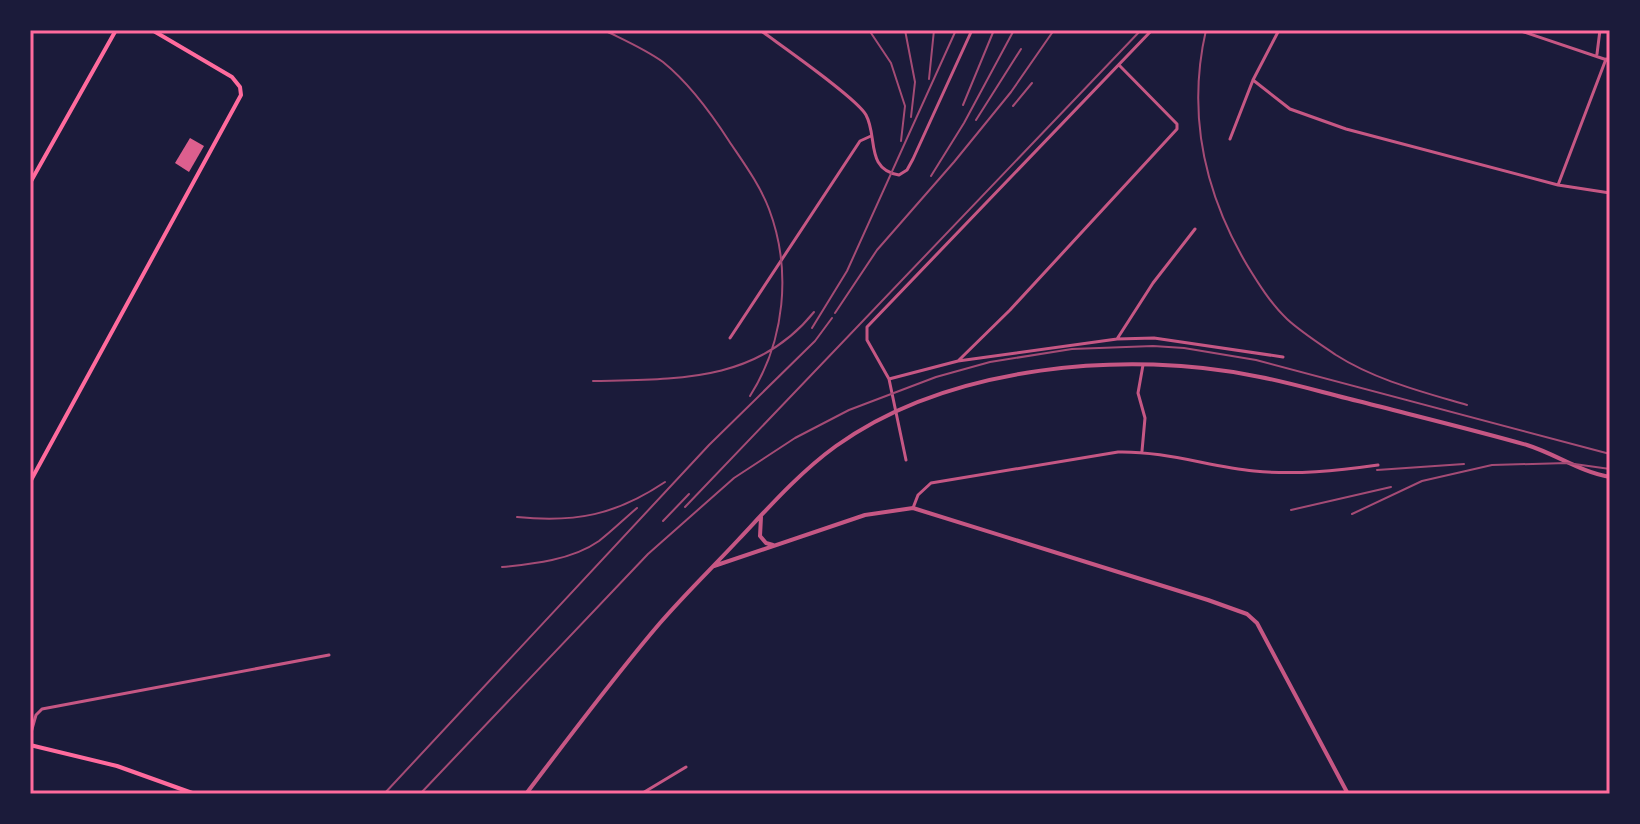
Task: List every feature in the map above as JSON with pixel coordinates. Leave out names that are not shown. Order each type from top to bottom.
[{"type":"main road","points":[[30,183],[116,30]]},
{"type":"main road","points":[[30,482],[241,95],[240,87],[232,77],[152,30]]},
{"type":"main road","points":[[30,745],[117,766],[195,794]]},
{"type":"street","points":[[760,30],[858,105],[868,117],[874,154],[885,169],[899,175],[907,170],[972,30]]},
{"type":"street","points":[[906,460],[889,379],[867,340],[867,327],[1152,30]]},
{"type":"street","points":[[1230,139],[1253,80],[1279,30]]},
{"type":"street","points":[[1518,30],[1608,60],[1558,185]]},
{"type":"street","points":[[1597,56],[1600,30]]},
{"type":"street","points":[[958,361],[1010,310],[1177,129],[1177,124],[1119,65]]},
{"type":"street","points":[[1253,80],[1290,109],[1346,129],[1558,185],[1610,193]]},
{"type":"street","points":[[730,338],[860,141],[871,136]]},
{"type":"street","points":[[1117,339],[1153,283],[1195,229]]},
{"type":"street","points":[[889,379],[958,361],[1117,339],[1154,338],[1283,357]]},
{"type":"street","points":[[1142,451],[1145,418],[1138,393],[1144,364]]},
{"type":"street","points":[[526,794],[625,664],[762,515],[833,448],[895,412],[972,383],[1077,367],[1144,364],[1211,369],[1260,377],[1507,440],[1545,451],[1589,472],[1610,477]]},
{"type":"street","points":[[913,508],[918,495],[931,483],[1118,452],[1142,451],[1252,471],[1314,474],[1378,465]]},
{"type":"street","points":[[713,566],[865,515],[913,508],[1247,614],[1257,623],[1270,644],[1348,794]]},
{"type":"street","points":[[762,515],[760,536],[766,543],[774,545]]},
{"type":"street","points":[[30,736],[36,715],[42,709],[329,655]]},
{"type":"street","points":[[641,794],[686,767]]},
{"type":"building","points":[[190,138],[204,146],[189,172],[175,163]]},
{"type":"railway","points":[[604,30],[656,57],[682,79],[722,130],[756,182],[769,209],[781,256],[781,305],[771,352],[750,396]]},
{"type":"railway","points":[[869,30],[891,63],[905,106],[901,141]]},
{"type":"railway","points":[[905,30],[915,82],[911,117]]},
{"type":"railway","points":[[929,79],[934,30]]},
{"type":"railway","points":[[812,328],[847,271],[956,30]]},
{"type":"railway","points":[[963,105],[994,30]]},
{"type":"railway","points":[[931,176],[964,123],[1014,30]]},
{"type":"railway","points":[[835,313],[877,250],[1011,92],[1054,30]]},
{"type":"railway","points":[[685,507],[1141,30]]},
{"type":"railway","points":[[1206,30],[1198,91],[1203,151],[1210,180],[1232,237],[1265,293],[1292,324],[1351,364],[1400,384],[1467,405]]},
{"type":"railway","points":[[976,120],[1021,49]]},
{"type":"railway","points":[[1013,106],[1032,83]]},
{"type":"railway","points":[[593,381],[684,377],[741,365],[792,335],[814,312]]},
{"type":"railway","points":[[384,794],[709,445],[815,341],[832,318]]},
{"type":"railway","points":[[420,794],[648,554],[734,478],[795,438],[849,410],[936,377],[990,362],[1072,349],[1184,348],[1256,360],[1610,454]]},
{"type":"railway","points":[[1352,514],[1422,481],[1492,465],[1567,463],[1610,469]]},
{"type":"railway","points":[[1377,470],[1464,464]]},
{"type":"railway","points":[[517,517],[558,519],[594,514],[629,502],[665,482]]},
{"type":"railway","points":[[1291,510],[1391,487]]},
{"type":"railway","points":[[663,521],[689,494]]},
{"type":"railway","points":[[502,567],[577,553],[599,541],[637,508]]}]
